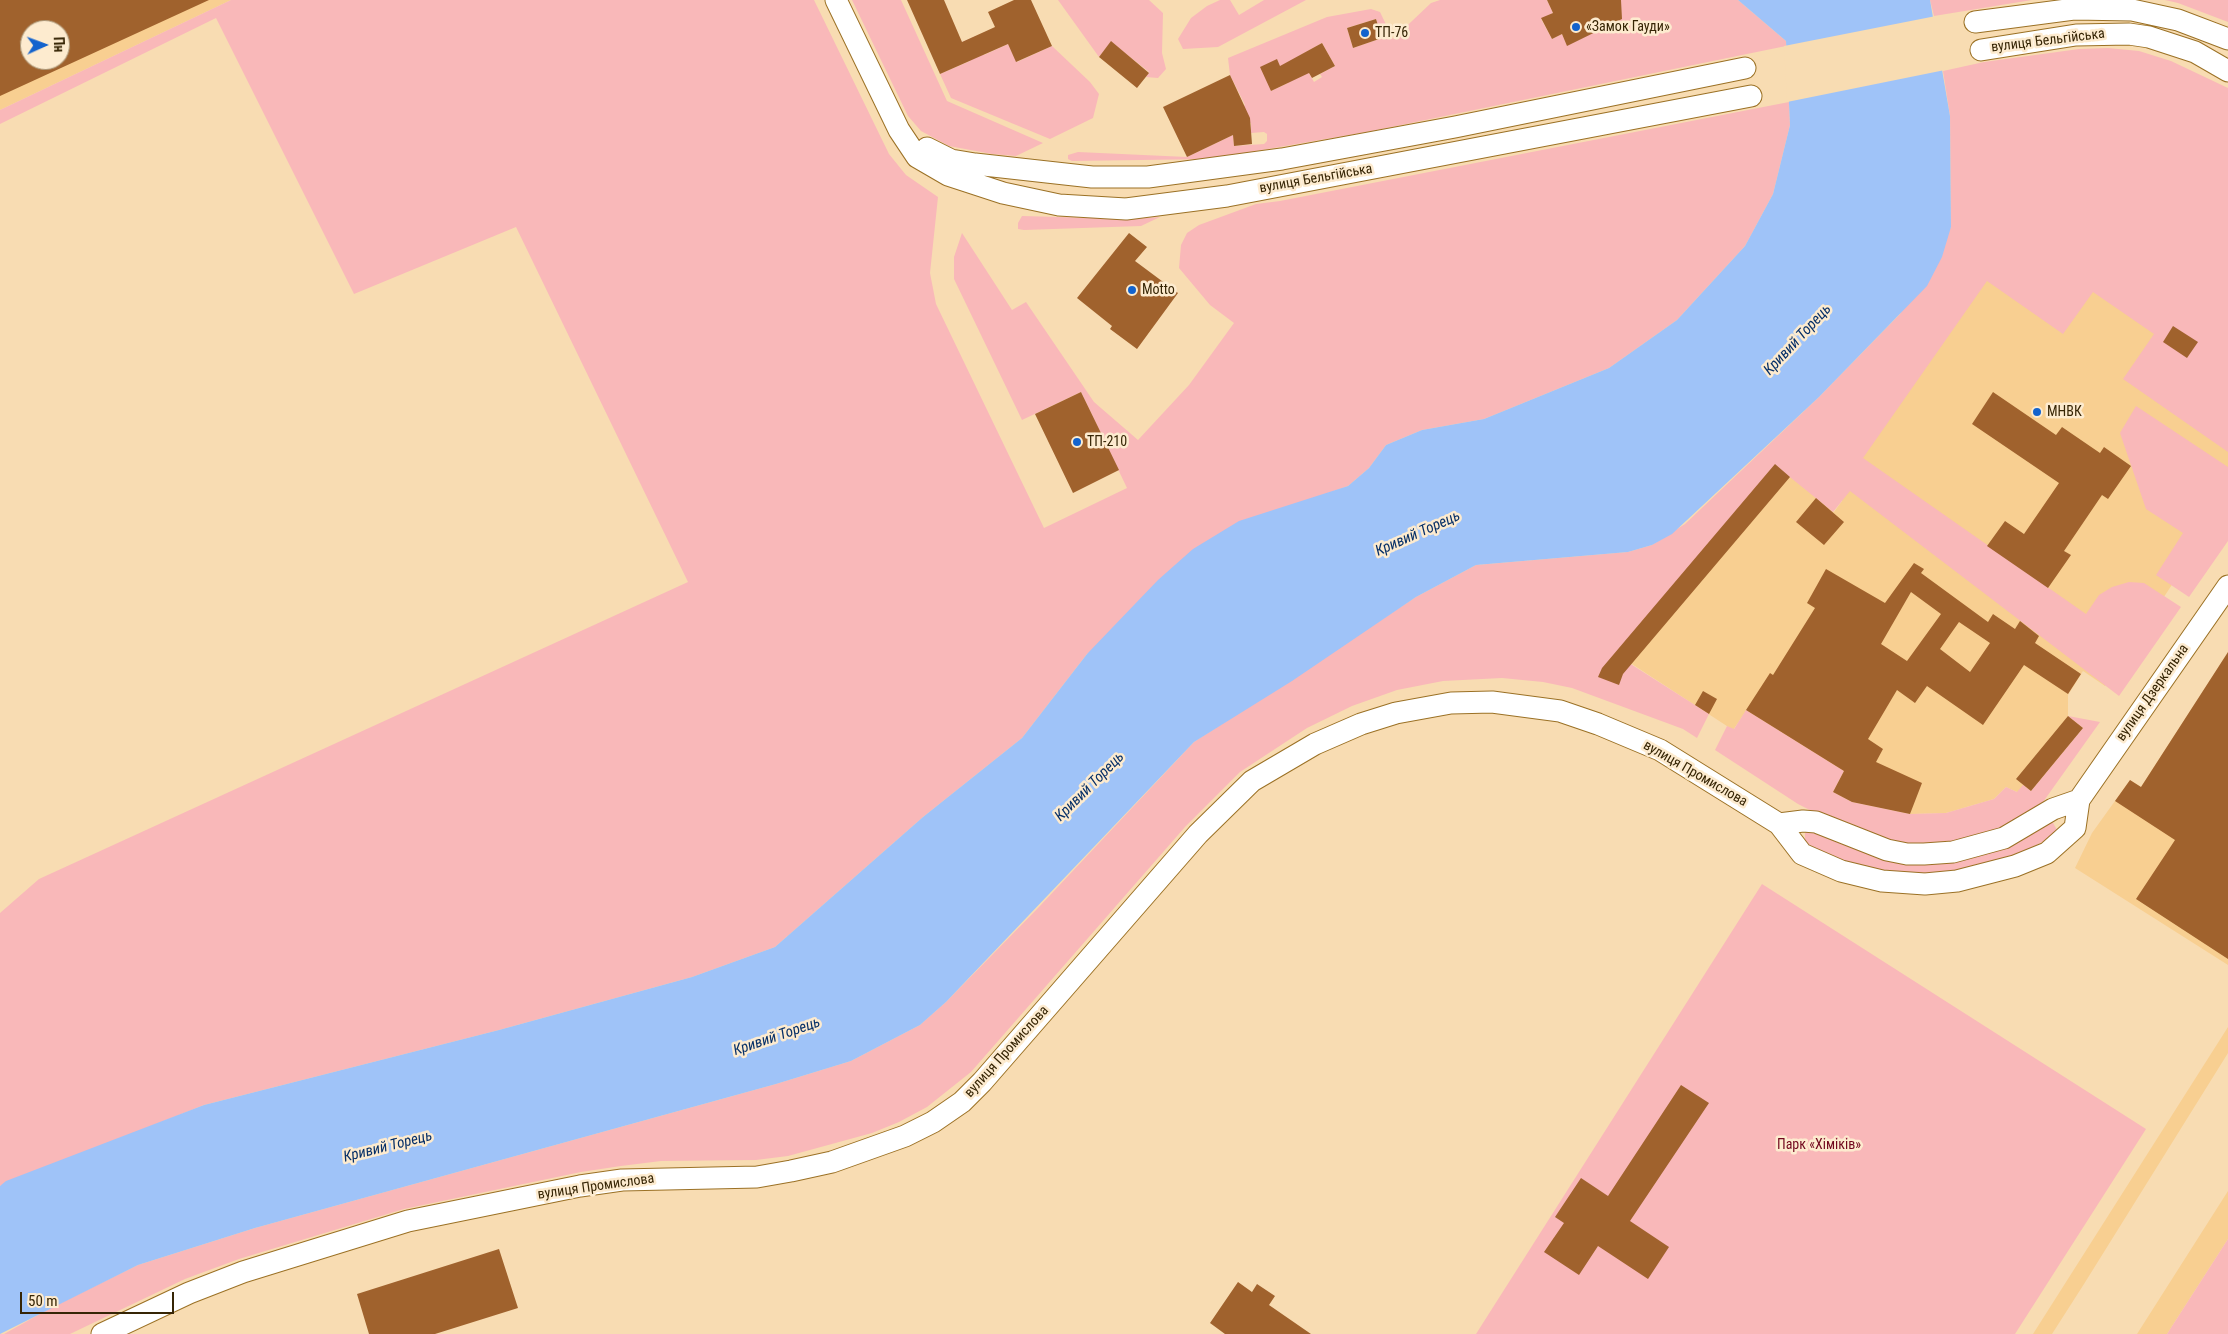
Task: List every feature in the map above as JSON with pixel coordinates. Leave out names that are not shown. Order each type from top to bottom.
[{"type":"street","name":"вулиця Бельгійська","points":[[836,0],[899,130],[917,157],[948,175],[1003,193],[1059,205],[1126,209],[1227,196],[1751,96]]},
{"type":"street","name":"вулиця Бельгійська","points":[[1975,22],[2074,9],[2132,10],[2178,20],[2228,39]]},
{"type":"street","name":"вулиця Бельгійська","points":[[1981,50],[2076,35],[2129,34],[2149,37],[2195,52],[2228,71]]},
{"type":"street","name":"вулиця Бельгійська","points":[[899,130],[916,143],[951,160],[1092,177],[1148,176],[1282,158],[1455,127],[1745,68]]},
{"type":"street","name":"вулиця Дзеркальна","points":[[1779,824],[1802,854],[1842,871],[1882,881],[1925,884],[1957,881],[1990,874],[2047,853],[2075,828],[2079,800],[2228,586]]},
{"type":"street","name":"вулиця Промислова","points":[[102,1334],[189,1293],[243,1272],[408,1221],[572,1188],[622,1180],[757,1177],[832,1162],[905,1136],[933,1122],[962,1102],[982,1082],[1198,834],[1252,781],[1315,744],[1396,712],[1450,703],[1492,702],[1560,711],[1660,750],[1779,824]]},
{"type":"street","points":[[1779,824],[1803,820],[1816,822],[1887,850],[1907,854],[1944,852],[1980,846],[2004,838],[2053,809],[2079,800]]},
{"type":"shaded area","points":[[0,0],[231,0],[0,110]]},
{"type":"shaded area","points":[[2009,197],[2228,353],[2228,500],[2105,686],[2083,671],[2068,695],[2068,716],[2083,728],[2031,791],[2017,792],[2006,787],[1994,799],[1946,813],[1910,814],[1852,802],[1833,792],[1844,772],[1746,711],[1733,730],[1615,653],[1775,464],[1834,512],[1842,501],[1803,471]]},
{"type":"shaded area","points":[[2228,653],[2228,965],[2075,868],[2092,833],[2130,780],[2141,787]]},
{"type":"shaded area","points":[[2228,1027],[2228,1053],[2084,1284],[2052,1334],[2033,1334]]},
{"type":"shaded area","points":[[2228,1191],[2228,1239],[2167,1334],[2137,1334]]},
{"type":"green space","points":[[231,0],[814,0],[889,154],[906,175],[938,197],[930,273],[936,304],[1044,528],[1127,488],[1081,392],[1022,420],[954,279],[954,257],[962,233],[1012,310],[1026,302],[1094,402],[1138,440],[1189,385],[1234,323],[1210,305],[1179,268],[1181,245],[1187,233],[1199,225],[1256,204],[1280,201],[1789,102],[1790,125],[1773,194],[1745,246],[1677,320],[1609,368],[1484,419],[1422,430],[1386,445],[1369,468],[1348,486],[1305,501],[1087,654],[1022,738],[923,817],[775,947],[692,977],[499,1030],[204,1105],[0,1186],[0,913],[39,879],[688,582],[516,227],[354,294],[216,18],[0,124],[0,110]]},
{"type":"green space","points":[[852,0],[901,0],[947,101],[1043,143],[1016,156],[992,154],[949,146],[921,131],[908,116]]},
{"type":"green space","points":[[1058,0],[1149,0],[1163,13],[1162,53],[1166,69],[1158,78],[1146,77],[1149,72],[1111,42],[1099,57]]},
{"type":"green space","points":[[1220,0],[1230,0],[1239,15],[1264,0],[1306,0],[1218,47],[1183,49],[1178,39],[1191,18],[1207,6]]},
{"type":"green space","points":[[1440,0],[1547,0],[1553,13],[1541,19],[1552,39],[1562,34],[1567,45],[1621,0],[1738,0],[1786,41],[1786,46],[1372,131],[1210,159],[1072,161],[1068,159],[1068,155],[1078,152],[1187,157],[1233,135],[1224,116],[1245,105],[1230,75],[1228,58],[1327,17],[1371,9],[1380,12],[1393,39],[1431,3]],"holes":[[[1376,19],[1382,38],[1353,48],[1347,28]],[[1322,43],[1335,66],[1320,74],[1322,77],[1314,82],[1299,56]],[[1277,60],[1288,83],[1271,91]],[[1251,123],[1251,133],[1264,132],[1267,134],[1267,141],[1264,144],[1234,146],[1232,124]]]},
{"type":"green space","points":[[1930,0],[2032,0],[1934,16]]},
{"type":"green space","points":[[2165,0],[2228,0],[2228,22],[2178,3]]},
{"type":"green space","points":[[976,36],[984,55],[1008,44],[1017,62],[1052,46],[1090,82],[1099,94],[1093,118],[1050,139],[951,98],[940,74],[970,61],[962,42]]},
{"type":"green space","points":[[2108,48],[2139,51],[2171,61],[2228,88],[2228,452],[2123,379],[2154,334],[2093,292],[2063,334],[1987,281],[1863,458],[2086,614],[2099,595],[2112,587],[2129,582],[2144,583],[2181,607],[2119,696],[1850,491],[1833,512],[1775,465],[1615,654],[1709,714],[1697,738],[1683,729],[1572,688],[1543,682],[1502,678],[1443,681],[1397,690],[1352,706],[1307,728],[1240,772],[1185,827],[971,1072],[927,1107],[899,1122],[872,1133],[788,1156],[756,1160],[661,1161],[621,1166],[581,1172],[404,1209],[239,1259],[185,1279],[70,1334],[4,1334],[56,1305],[138,1265],[255,1228],[776,1084],[851,1061],[920,1025],[946,1002],[1038,908],[1194,742],[1416,597],[1476,565],[1628,552],[1652,545],[1685,524],[1819,397],[1900,314],[1951,227],[1950,116],[1943,71],[1984,62],[2079,49]]},
{"type":"green space","points":[[1022,216],[1131,219],[1160,217],[1141,226],[1024,230],[1018,229],[1018,223]]},
{"type":"green space","points":[[2136,406],[2228,467],[2228,541],[2189,597],[2156,575],[2183,533],[2146,509],[2120,433]]},
{"type":"green space","points":[[1746,710],[1844,771],[1833,792],[1852,802],[1910,814],[1946,813],[1994,799],[2006,787],[2017,792],[2023,785],[2031,791],[2083,728],[2068,716],[2100,722],[2043,802],[2018,821],[2000,832],[1922,847],[1855,833],[1798,804],[1715,750],[1727,726],[1734,729]]},
{"type":"green space","points":[[2052,821],[2057,830],[2055,835],[2013,858],[1955,873],[1906,876],[1844,864],[1806,846],[1805,840],[1805,833],[1809,829],[1887,856]]},
{"type":"green space","name":"Парк «Хіміків»","points":[[1762,884],[2146,1129],[2015,1334],[1476,1334]]},
{"type":"green space","points":[[2228,1239],[2228,1334],[2167,1334]]},
{"type":"water","name":"Кривий Торець","points":[[1738,0],[1930,0],[1950,116],[1951,227],[1942,257],[1927,286],[1819,397],[1672,534],[1652,545],[1628,552],[1476,565],[1416,597],[1292,681],[1194,742],[946,1002],[920,1025],[851,1061],[776,1084],[255,1228],[138,1265],[0,1334],[0,1186],[6,1181],[204,1105],[499,1030],[692,977],[775,947],[923,817],[1022,738],[1087,654],[1158,580],[1193,549],[1239,521],[1348,486],[1369,468],[1386,445],[1422,430],[1484,419],[1609,368],[1677,320],[1745,246],[1773,194],[1790,125],[1786,41]]},
{"type":"pier","points":[[1936,16],[1945,70],[1787,102],[1784,46]]},
{"type":"building","points":[[0,0],[209,0],[70,64],[70,20],[20,20],[20,70],[57,70],[0,96]]},
{"type":"building","points":[[907,0],[944,0],[962,42],[995,27],[988,12],[1014,0],[1031,0],[1052,46],[1016,62],[1008,44],[940,74]]},
{"type":"building","name":"«Замок Гауди»","points":[[1547,0],[1621,0],[1622,19],[1567,46],[1562,34],[1552,39],[1541,18],[1553,13]]},
{"type":"building","name":"ТП-76","points":[[1376,19],[1382,38],[1353,48],[1347,28]]},
{"type":"building","points":[[1111,41],[1149,73],[1137,88],[1099,57]]},
{"type":"building","points":[[1322,43],[1335,66],[1312,78],[1309,73],[1271,91],[1260,67],[1277,59],[1280,66]]},
{"type":"building","points":[[1230,75],[1250,118],[1252,144],[1234,146],[1233,135],[1187,157],[1163,107]]},
{"type":"building","points":[[1129,233],[1147,247],[1135,261],[1178,293],[1137,349],[1110,329],[1112,326],[1077,298]]},
{"type":"building","points":[[2173,326],[2198,342],[2187,358],[2163,342]]},
{"type":"building","name":"ТП-210","points":[[1081,392],[1119,470],[1073,493],[1035,414]]},
{"type":"building","points":[[1993,392],[2056,435],[2062,427],[2100,453],[2104,447],[2131,466],[2108,499],[2102,495],[2064,551],[2071,555],[2048,588],[1987,546],[2005,521],[2024,534],[2059,483],[1972,424]]},
{"type":"building","points":[[1775,464],[1790,477],[1623,674],[1619,685],[1598,677],[1602,668]]},
{"type":"building","points":[[1816,498],[1844,522],[1824,545],[1796,522]]},
{"type":"building","points":[[1914,563],[1924,569],[1921,573],[1988,622],[1993,614],[2015,629],[2020,621],[2039,636],[2035,643],[2081,674],[2068,694],[2024,665],[1983,725],[1927,686],[1915,703],[1897,690],[1868,739],[1883,749],[1876,762],[1922,783],[1910,814],[1852,802],[1833,792],[1844,771],[1746,710],[1770,673],[1773,675],[1815,608],[1807,603],[1826,569],[1885,603]],"holes":[[[1911,592],[1941,614],[1907,661],[1881,644]],[[1959,622],[1990,643],[1970,672],[1940,649]]]},
{"type":"building","points":[[2228,652],[2228,959],[2136,899],[2175,840],[2115,801],[2130,780],[2141,787]]},
{"type":"building","points":[[1703,691],[1717,699],[1709,714],[1695,705]]},
{"type":"building","points":[[2068,716],[2083,728],[2031,791],[2016,779]]},
{"type":"building","points":[[1681,1085],[1709,1103],[1630,1221],[1669,1247],[1648,1279],[1598,1246],[1579,1275],[1544,1252],[1564,1223],[1555,1217],[1581,1178],[1608,1196]]},
{"type":"building","points":[[499,1249],[518,1308],[435,1334],[369,1334],[357,1294]]},
{"type":"building","points":[[1238,1282],[1252,1292],[1257,1284],[1275,1296],[1269,1305],[1311,1334],[1225,1334],[1210,1323]]},
{"type":"place","name":"«Замок Гауди»","points":[[1576,27]]},
{"type":"place","name":"ТП-76","points":[[1365,33]]},
{"type":"place","name":"Motto","points":[[1132,290]]},
{"type":"place","name":"МНВК","points":[[2037,412]]},
{"type":"place","name":"ТП-210","points":[[1077,442]]}]
